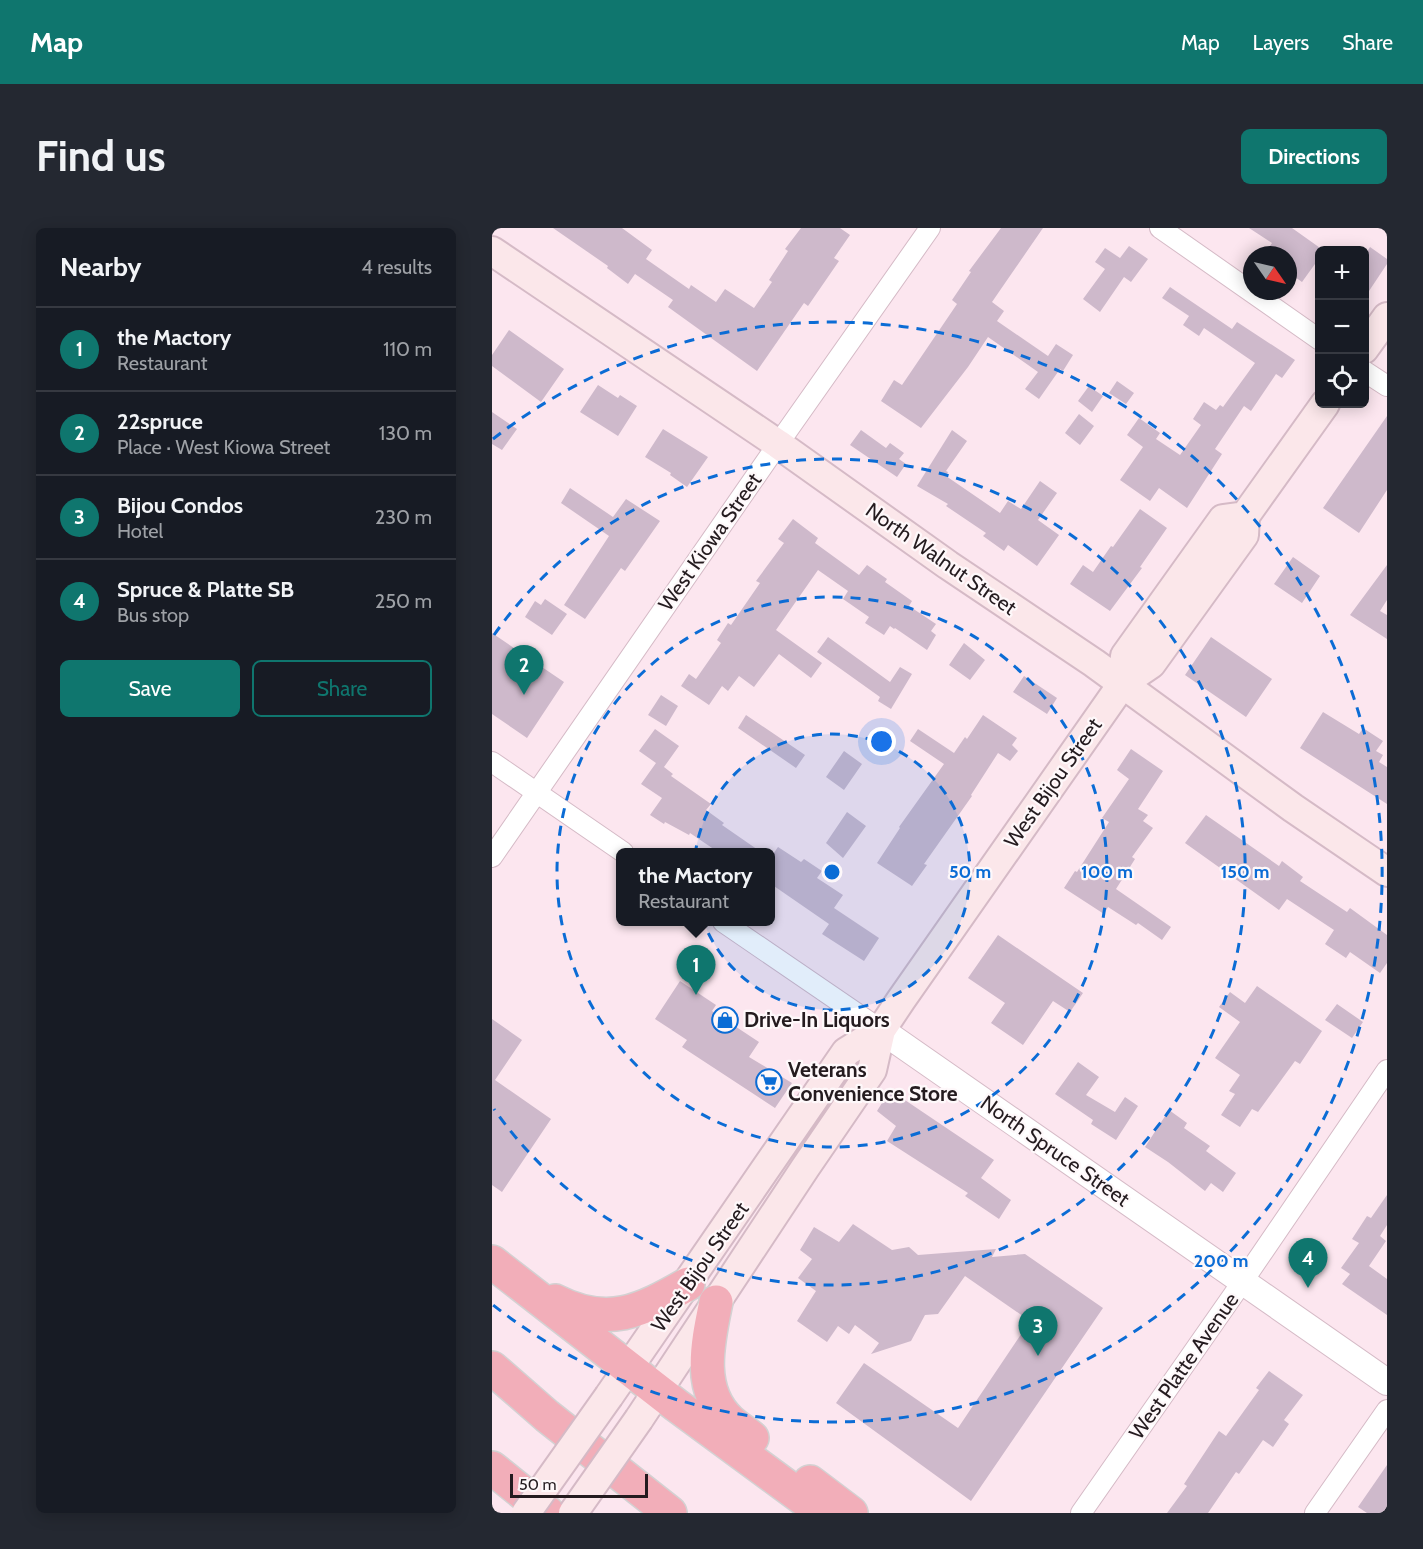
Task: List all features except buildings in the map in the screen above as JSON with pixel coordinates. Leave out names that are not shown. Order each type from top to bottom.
[{"type":"highway","points":[[492,1262],[659,1392],[823,1513]]},
{"type":"highway","points":[[525,1286],[560,1304],[584,1312],[619,1315],[636,1311],[688,1284]]},
{"type":"highway","points":[[716,1302],[706,1357],[709,1381],[717,1406],[729,1421],[851,1513]]},
{"type":"highway","points":[[492,1368],[547,1416],[670,1513]]},
{"type":"highway","points":[[492,1468],[549,1513]]},
{"type":"main road","name":"North Walnut Street","points":[[492,251],[1123,683],[1293,808],[1387,872]]},
{"type":"main road","points":[[1369,343],[1387,317]]},
{"type":"main road","name":"West Bijou Street","points":[[573,1513],[659,1392],[716,1302],[872,1070],[881,1030],[1123,683],[1125,656],[1224,519],[1245,516],[1322,408]]},
{"type":"main road","name":"West Bijou Street","points":[[526,1513],[688,1284],[846,1052],[881,1030]]},
{"type":"street","name":"West Kiowa Street","points":[[492,857],[777,444],[930,228]]},
{"type":"street","points":[[1160,228],[1315,336]]},
{"type":"street","points":[[1369,374],[1387,386]]},
{"type":"street","points":[[492,762],[617,848]]},
{"type":"street","name":"North Spruce Street","points":[[730,926],[1387,1382]]},
{"type":"street","name":"West Platte Avenue","points":[[1081,1513],[1387,1070]]},
{"type":"street","points":[[1315,1513],[1387,1410]]},
{"type":"place","name":"22spruce","points":[[524,695]]},
{"type":"place","name":"the Mactory","points":[[696,995]]},
{"type":"place","name":"Drive-In Liquors","points":[[725,1020]]},
{"type":"place","name":"Veterans Convenience Store","points":[[769,1082]]},
{"type":"place","name":"Spruce & Platte SB","points":[[1308,1288]]},
{"type":"place","name":"Bijou Condos","points":[[1038,1356]]}]
